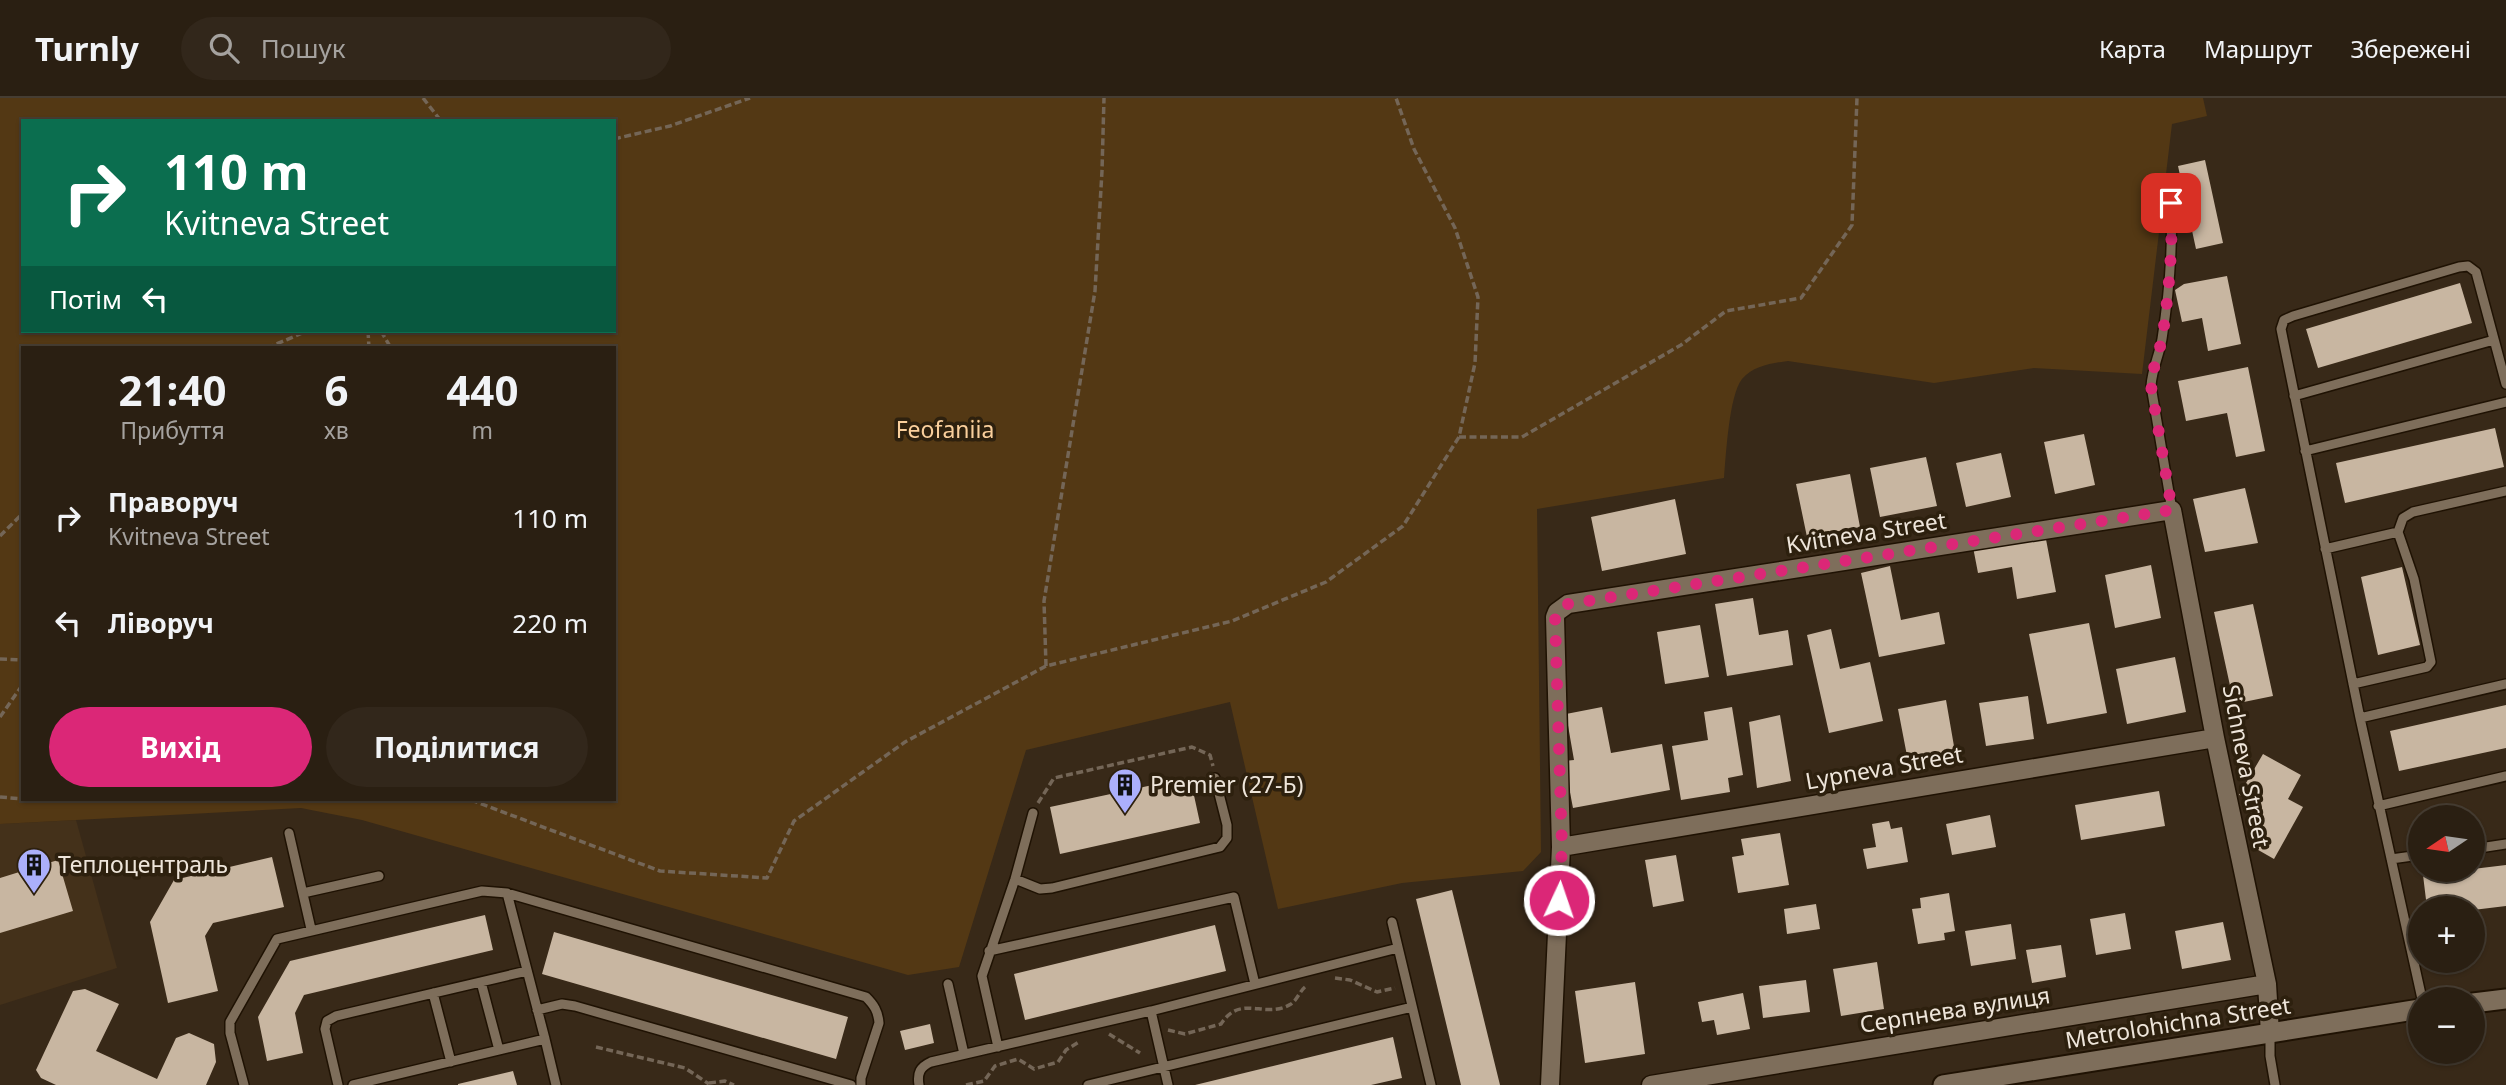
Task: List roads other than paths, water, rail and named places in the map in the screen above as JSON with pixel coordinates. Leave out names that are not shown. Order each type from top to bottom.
[{"type":"street","name":"Kvitneva Street","points":[[1562,847],[1555,617],[1557,612],[1568,604],[2172,510]]},
{"type":"street","name":"Sichneva Street","points":[[2172,510],[2215,738],[2267,984],[2270,1033]]},
{"type":"street","name":"Lypneva Street","points":[[1562,847],[2215,738]]},
{"type":"street","points":[[1550,1085],[1562,847]]},
{"type":"street","name":"Серпнева вулиця","points":[[1651,1085],[2267,984]]},
{"type":"street","points":[[2485,1002],[2506,999]]},
{"type":"street","name":"Metrolohichna Street","points":[[1943,1085],[2408,1011]]},
{"type":"lane","points":[[2171,203],[2168,297],[2161,346],[2152,370],[2151,386],[2172,510]]},
{"type":"lane","points":[[2419,987],[2378,806],[2281,329],[2284,320],[2468,266],[2476,272],[2506,384]]},
{"type":"lane","points":[[2294,396],[2494,340]]},
{"type":"lane","points":[[2305,451],[2506,402]]},
{"type":"lane","points":[[2353,684],[2427,667],[2431,662],[2414,579],[2398,532],[2403,518],[2413,512],[2506,491]]},
{"type":"lane","points":[[2325,549],[2398,532]]},
{"type":"lane","points":[[2360,718],[2506,684]]},
{"type":"lane","points":[[2378,806],[2506,776]]},
{"type":"lane","points":[[1015,879],[1040,889],[1052,888],[1220,847],[1227,838],[1227,825],[1215,778]]},
{"type":"lane","points":[[998,1046],[982,976],[1015,879],[1033,813]]},
{"type":"lane","points":[[289,834],[311,929]]},
{"type":"lane","points":[[2485,847],[2506,844]]},
{"type":"lane","points":[[2391,859],[2408,857]]},
{"type":"lane","points":[[303,892],[379,876]]},
{"type":"lane","points":[[244,1085],[230,1033],[230,1022],[277,939],[482,891],[507,893],[866,997],[874,1005],[879,1023],[861,1085]]},
{"type":"lane","points":[[507,893],[556,1085]]},
{"type":"lane","points":[[989,951],[1234,897],[1255,985]]},
{"type":"lane","points":[[1392,922],[1431,1085]]},
{"type":"lane","points":[[919,1085],[922,1066],[1398,948]]},
{"type":"lane","points":[[338,1085],[325,1029],[327,1021],[336,1016],[527,971]]},
{"type":"lane","points":[[481,982],[499,1050]]},
{"type":"lane","points":[[948,984],[964,1054]]},
{"type":"lane","points":[[433,993],[451,1062]]},
{"type":"lane","points":[[537,1010],[562,1004],[575,1006],[850,1085]]},
{"type":"lane","points":[[1088,1085],[1412,1007]]},
{"type":"lane","points":[[1151,1011],[1168,1085]]},
{"type":"lane","points":[[2270,1033],[2270,1056],[2275,1085]]},
{"type":"lane","points":[[354,1085],[545,1039]]},
{"type":"place","name":"Premier (27-Б)","points":[[1125,815]]},
{"type":"place","name":"Теплоцентраль","points":[[34,895]]},
{"type":"park label","name":"Feofaniia","points":[[945,430]]}]
